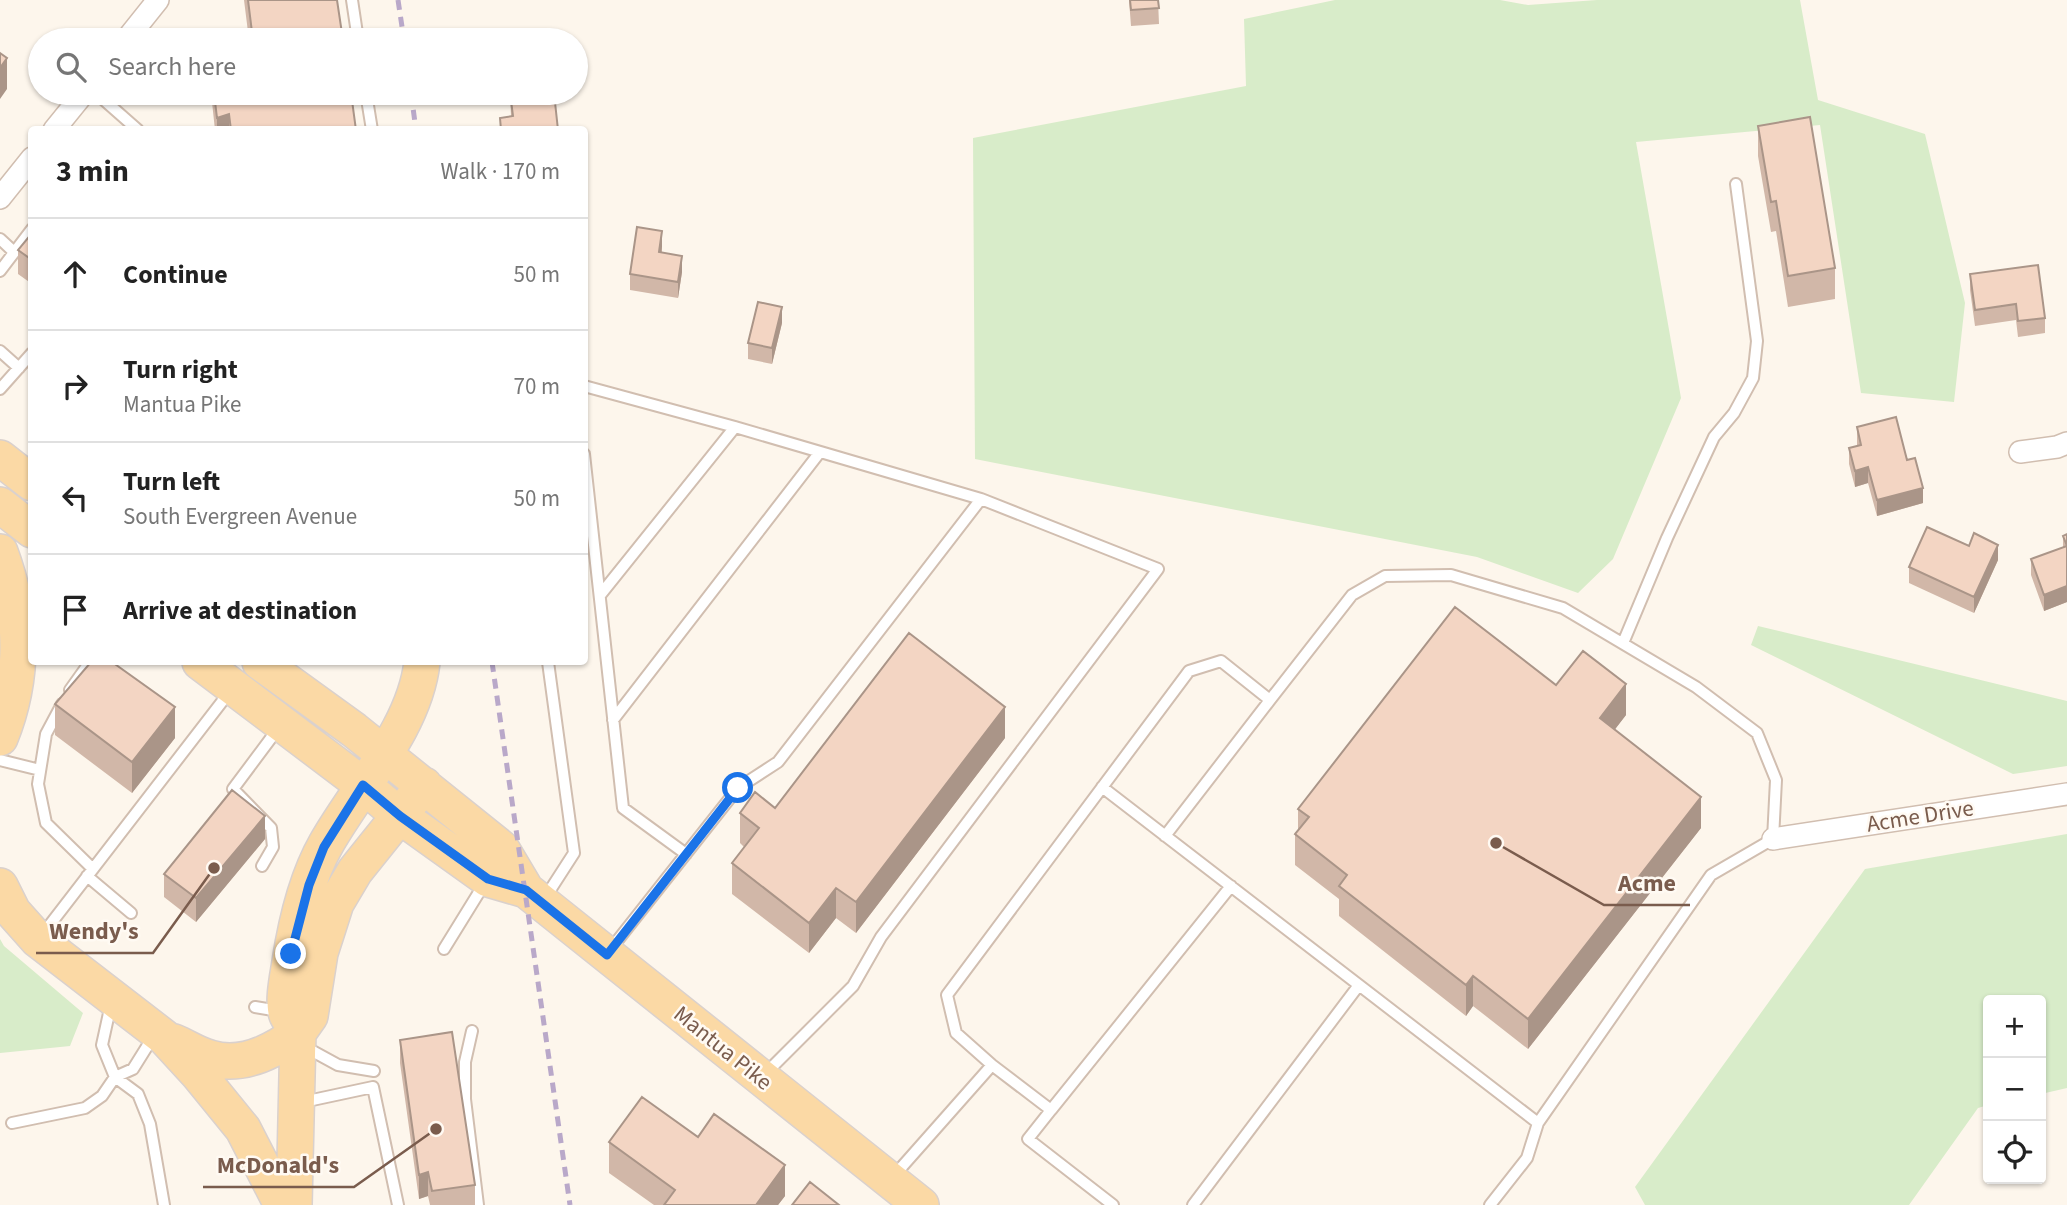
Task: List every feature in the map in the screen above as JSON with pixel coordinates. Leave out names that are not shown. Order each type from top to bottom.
[{"type":"main road","points":[[0,458],[28,480]]},
{"type":"main road","points":[[0,505],[28,527]]},
{"type":"main road","points":[[0,552],[12,584],[19,633],[15,693],[0,738]]},
{"type":"main road","name":"Mantua Pike","points":[[204,665],[400,816],[488,879],[534,897],[921,1205]]},
{"type":"main road","name":"Mantua Pike","points":[[264,665],[354,730],[501,848],[534,897]]},
{"type":"main road","points":[[300,665],[354,730]]},
{"type":"main road","points":[[161,1035],[211,1059],[228,1060],[264,1054],[282,1045],[291,954],[309,885],[324,847],[363,785],[385,756],[412,703],[421,665]]},
{"type":"main road","points":[[284,1024],[310,1016],[320,953],[336,903],[355,871],[424,785]]},
{"type":"main road","points":[[0,886],[13,912],[38,940],[161,1035],[222,1101],[243,1129],[279,1199]]},
{"type":"main road","points":[[279,1199],[297,1104],[284,1024]]},
{"type":"street","points":[[136,28],[158,0]]},
{"type":"street","points":[[57,126],[74,105]]},
{"type":"street","points":[[0,198],[28,163]]},
{"type":"street","points":[[2021,452],[2067,443]]},
{"type":"street","name":"Acme Drive","points":[[1773,839],[2067,794]]},
{"type":"lane","points":[[352,0],[356,28]]},
{"type":"lane","points":[[110,105],[133,126]]},
{"type":"lane","points":[[368,105],[371,126]]},
{"type":"lane","points":[[1623,643],[1714,437],[1734,414],[1753,378],[1757,341],[1736,184]]},
{"type":"lane","points":[[0,271],[28,234]]},
{"type":"lane","points":[[0,239],[14,252]]},
{"type":"lane","points":[[0,351],[19,368]]},
{"type":"lane","points":[[0,389],[28,358]]},
{"type":"lane","points":[[588,387],[981,499],[1158,569],[881,937],[853,986],[761,1078]]},
{"type":"lane","points":[[601,594],[735,427]]},
{"type":"lane","points":[[613,720],[820,452]]},
{"type":"lane","points":[[588,487],[623,808],[686,854]]},
{"type":"lane","points":[[607,955],[738,788],[778,762],[981,499]]},
{"type":"lane","points":[[1165,836],[1352,595],[1385,576],[1451,575],[1563,608],[1696,687],[1756,733],[1776,780],[1773,839],[1711,875],[1538,1123],[1527,1158],[1490,1205]]},
{"type":"lane","points":[[1051,1110],[992,1065],[956,1033],[947,995],[1189,671],[1221,662],[1270,700]]},
{"type":"lane","points":[[88,665],[46,734],[38,784],[46,824],[131,913]]},
{"type":"lane","points":[[534,897],[573,853],[548,665]]},
{"type":"lane","points":[[38,940],[233,687]]},
{"type":"lane","points":[[262,866],[273,847],[271,828],[233,789],[281,724]]},
{"type":"lane","points":[[0,760],[40,770]]},
{"type":"lane","points":[[1102,788],[1538,1123]]},
{"type":"lane","points":[[444,949],[488,879]]},
{"type":"lane","points":[[1113,1205],[1028,1139],[1231,886]]},
{"type":"lane","points":[[1193,1205],[1359,985]]},
{"type":"lane","points":[[113,998],[102,1045],[115,1077],[138,1094],[150,1124],[164,1205]]},
{"type":"lane","points":[[284,1024],[338,1065],[374,1071]]},
{"type":"lane","points":[[472,1031],[465,1062],[465,1099],[478,1205]]},
{"type":"lane","points":[[12,1123],[85,1108],[102,1096],[115,1077],[133,1069],[161,1035]]},
{"type":"lane","points":[[890,1181],[992,1065]]},
{"type":"lane","points":[[297,1104],[373,1087],[398,1205]]},
{"type":"green space","points":[[1335,0],[1500,0],[1528,5],[1597,0],[1800,0],[1818,100],[1925,134],[1965,303],[1954,402],[1861,393],[1820,125],[1636,142],[1681,398],[1613,559],[1578,593],[1477,557],[975,459],[973,138],[1246,86],[1244,19]]},
{"type":"green space","points":[[1758,626],[2067,701],[2067,766],[2013,774],[1751,645]]},
{"type":"green space","points":[[2067,834],[2067,1088],[2046,1093],[2046,995],[1983,995],[1983,1106],[1978,1108],[1909,1205],[1645,1205],[1635,1187],[1865,869]]},
{"type":"green space","points":[[0,939],[4,946],[83,1013],[70,1046],[0,1053]]},
{"type":"building","points":[[248,0],[337,0],[341,28],[252,28]]},
{"type":"building","points":[[1130,0],[1158,0],[1159,8],[1131,10]]},
{"type":"building","points":[[0,53],[7,58],[0,68]]},
{"type":"building","points":[[215,105],[353,105],[355,126],[230,126],[229,114],[217,118]]},
{"type":"building","points":[[512,105],[555,105],[558,126],[501,126],[500,118],[513,116]]},
{"type":"building","points":[[1810,117],[1835,268],[1788,276],[1776,201],[1771,202],[1758,126]]},
{"type":"building","points":[[637,227],[662,231],[659,252],[682,256],[678,282],[630,274]]},
{"type":"building","points":[[28,238],[28,257],[18,250]]},
{"type":"building","points":[[2038,265],[2045,318],[2018,321],[2016,304],[1975,310],[1970,274]]},
{"type":"building","points":[[758,302],[782,307],[772,348],[748,343]]},
{"type":"building","points":[[1896,417],[1907,460],[1915,458],[1923,488],[1877,500],[1868,467],[1855,471],[1849,448],[1861,445],[1857,427]]},
{"type":"building","points":[[1927,527],[1969,546],[1974,533],[1998,545],[1974,597],[1909,567]]},
{"type":"building","points":[[2067,546],[2067,586],[2044,595],[2031,559]]},
{"type":"building","points":[[1455,607],[1556,685],[1583,651],[1626,684],[1600,718],[1701,797],[1528,1019],[1473,976],[1466,985],[1339,886],[1347,875],[1295,834],[1309,817],[1298,809]]},
{"type":"building","points":[[909,633],[1005,707],[856,902],[836,888],[809,923],[732,863],[759,828],[740,813],[755,792],[775,808]]},
{"type":"building","points":[[88,665],[116,665],[175,707],[132,762],[55,704]]},
{"type":"building","points":[[232,790],[265,816],[196,898],[164,874]]},
{"type":"building","points":[[452,1032],[475,1185],[432,1191],[428,1172],[419,1175],[400,1040]]},
{"type":"building","points":[[642,1097],[698,1137],[714,1114],[785,1165],[756,1205],[664,1205],[675,1190],[609,1142]]},
{"type":"building","points":[[810,1182],[839,1205],[792,1205]]},
{"type":"railway","points":[[398,0],[402,28]]},
{"type":"railway","points":[[413,105],[415,126]]},
{"type":"railway","points":[[492,665],[570,1205]]},
{"type":"place","name":"Acme","points":[[1496,843]]},
{"type":"place","name":"Wendy's","points":[[214,868]]},
{"type":"place","name":"McDonald's","points":[[436,1129]]},
{"type":"route","points":[[291,954],[309,885],[324,847],[363,785],[400,816],[488,879],[526,890],[607,955],[738,788]]}]
